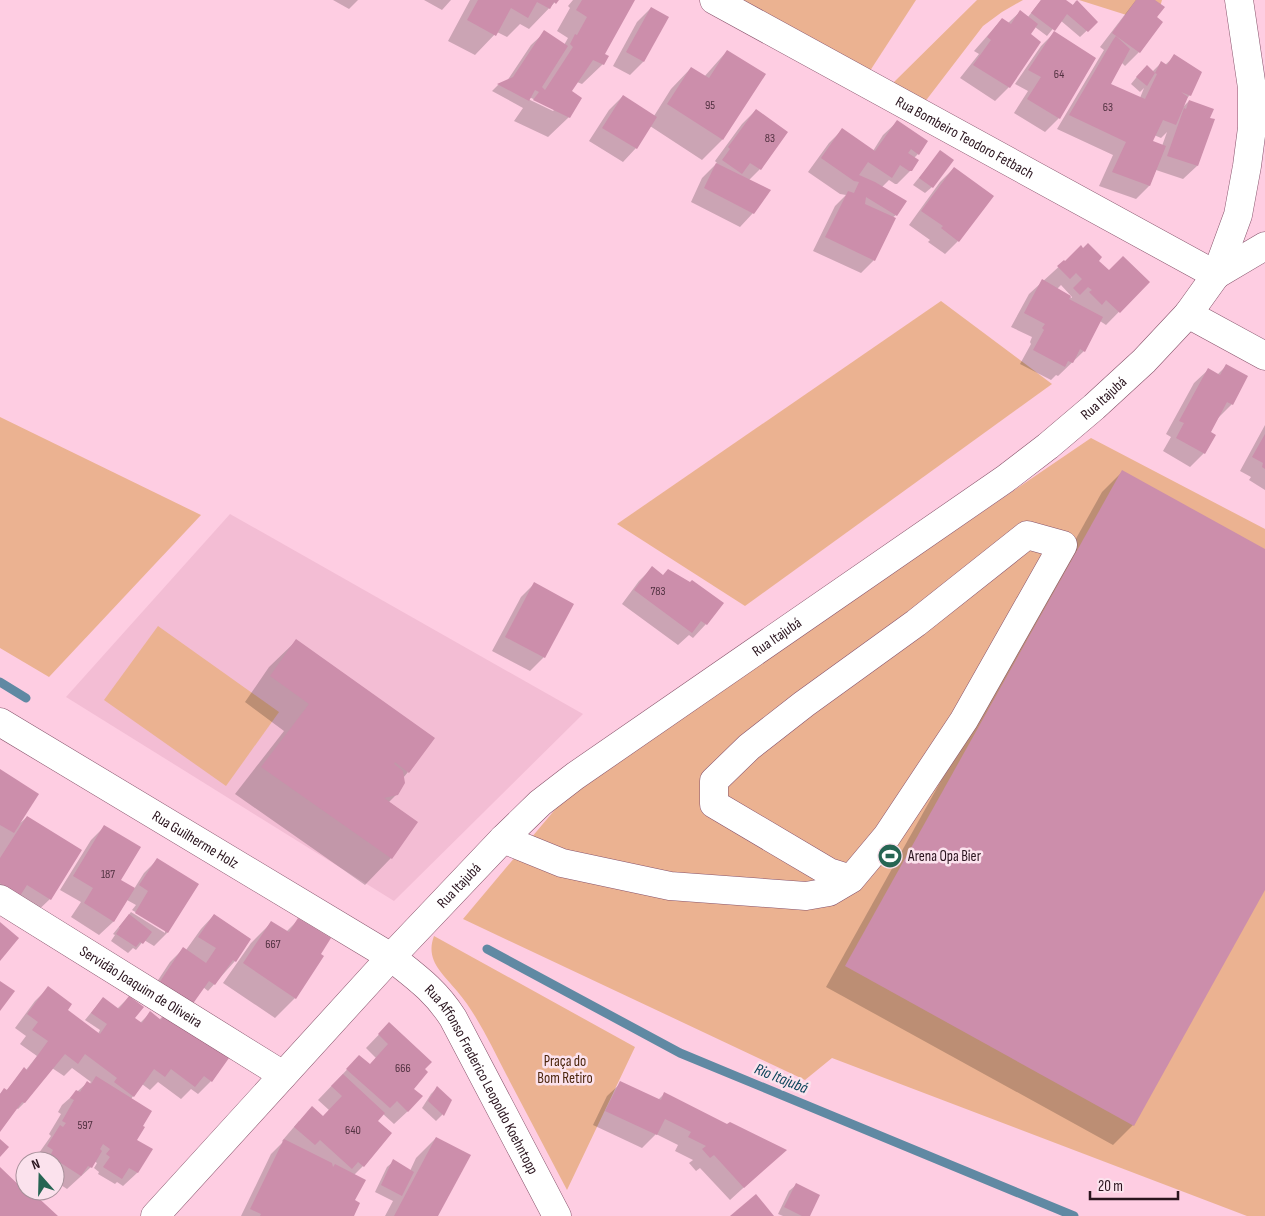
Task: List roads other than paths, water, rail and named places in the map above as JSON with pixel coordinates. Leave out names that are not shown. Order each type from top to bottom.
[{"type":"street","name":"Rua Bombeiro Teodoro Fetbach","points":[[714,0],[1216,275]]},
{"type":"street","name":"Rua Itajubá","points":[[155,1216],[390,957],[540,803],[575,776],[1005,479],[1094,407],[1137,368],[1188,314],[1216,275],[1238,215],[1247,166],[1252,128],[1252,88],[1239,0]]},
{"type":"street","points":[[1216,275],[1265,246]]},
{"type":"street","points":[[1188,314],[1265,356]]},
{"type":"street","points":[[503,839],[562,863],[670,886],[806,896],[830,892],[851,879],[887,836],[964,720],[1063,545],[1027,535],[916,623],[798,709],[749,748],[714,781],[714,804],[829,872],[851,879]]},
{"type":"street","name":"Rua Guilherme Holz","points":[[0,722],[390,957]]},
{"type":"street","name":"Servidão Joaquim de Oliveira","points":[[0,899],[283,1076]]},
{"type":"street","name":"Rua Affonso Frederico Leopoldo Koehntopp","points":[[390,957],[427,985],[447,1010],[557,1216]]},
{"type":"waterway","name":"Rio Itajubá","points":[[0,682],[26,698]]},
{"type":"waterway","name":"Rio Itajubá","points":[[487,949],[680,1053],[1074,1216]]},
{"type":"place","name":"Arena Opa Bier","points":[[890,856]]},
{"type":"park label","name":"Praça do Bom Retiro","points":[[565,1070]]}]
